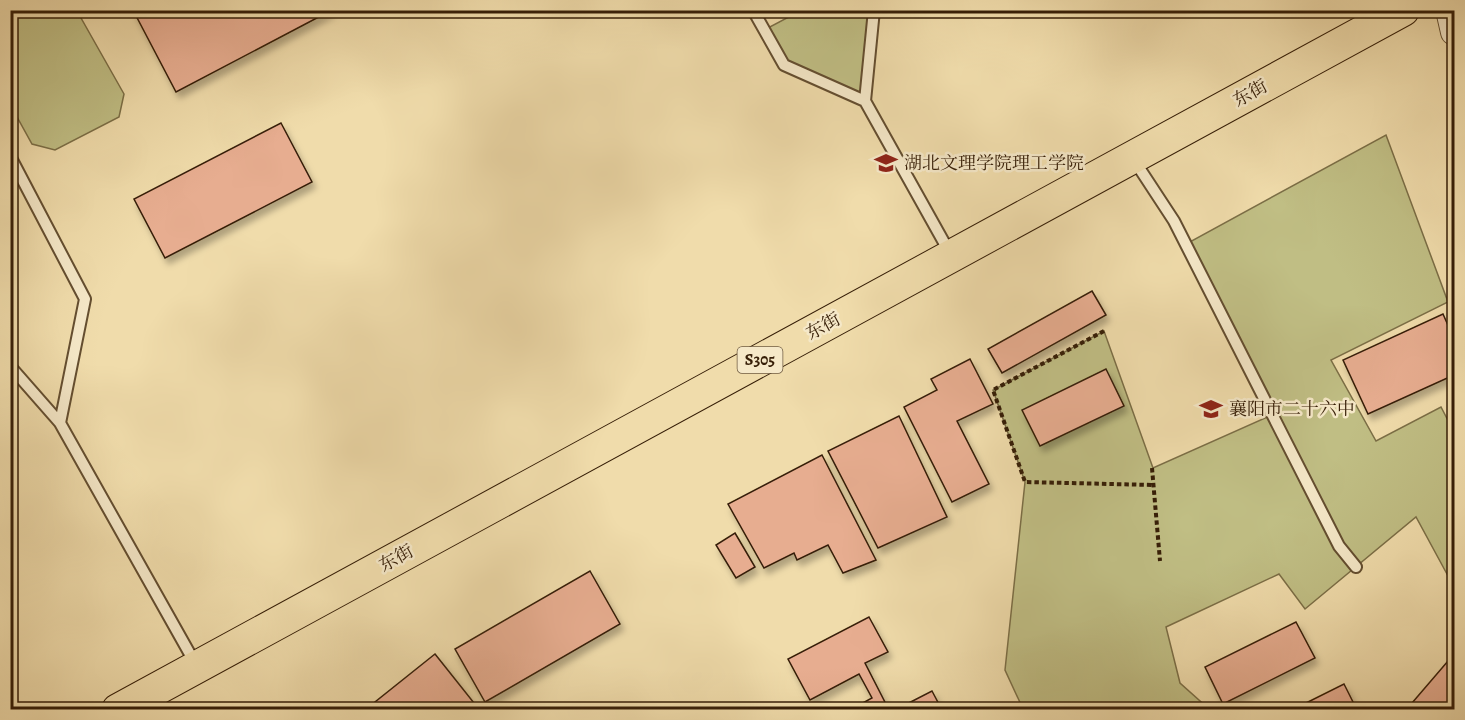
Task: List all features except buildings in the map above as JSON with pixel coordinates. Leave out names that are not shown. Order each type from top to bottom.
[{"type":"main road","name":"东街","points":[[118,710],[1403,10]]},
{"type":"street","points":[[1449,10],[1455,32]]},
{"type":"lane","points":[[753,10],[784,65],[865,101]]},
{"type":"lane","points":[[874,10],[865,101],[952,256]]},
{"type":"lane","points":[[10,156],[85,300],[60,423]]},
{"type":"lane","points":[[1132,158],[1174,221],[1339,546],[1356,567]]},
{"type":"lane","points":[[10,366],[60,423],[197,666]]},
{"type":"path","points":[[1104,330],[993,390],[1025,482],[1154,484]]},
{"type":"path","points":[[1152,468],[1160,561]]},
{"type":"shaded area","points":[[10,11],[77,11],[124,94],[119,117],[55,150],[32,144],[11,106]]},
{"type":"shaded area","points":[[800,11],[874,11],[865,101],[784,65],[764,30]]},
{"type":"shaded area","points":[[1386,135],[1448,302],[1331,360],[1376,441],[1441,407],[1454,432],[1454,587],[1416,517],[1305,609],[1279,574],[1166,627],[1180,683],[1209,709],[1023,709],[1005,670],[1025,482],[993,390],[1104,331],[1153,468],[1272,415],[1186,244]]},
{"type":"place","name":"湖北文理学院理工学院","points":[[886,163]]},
{"type":"place","name":"襄阳市二十六中","points":[[1211,409]]}]
